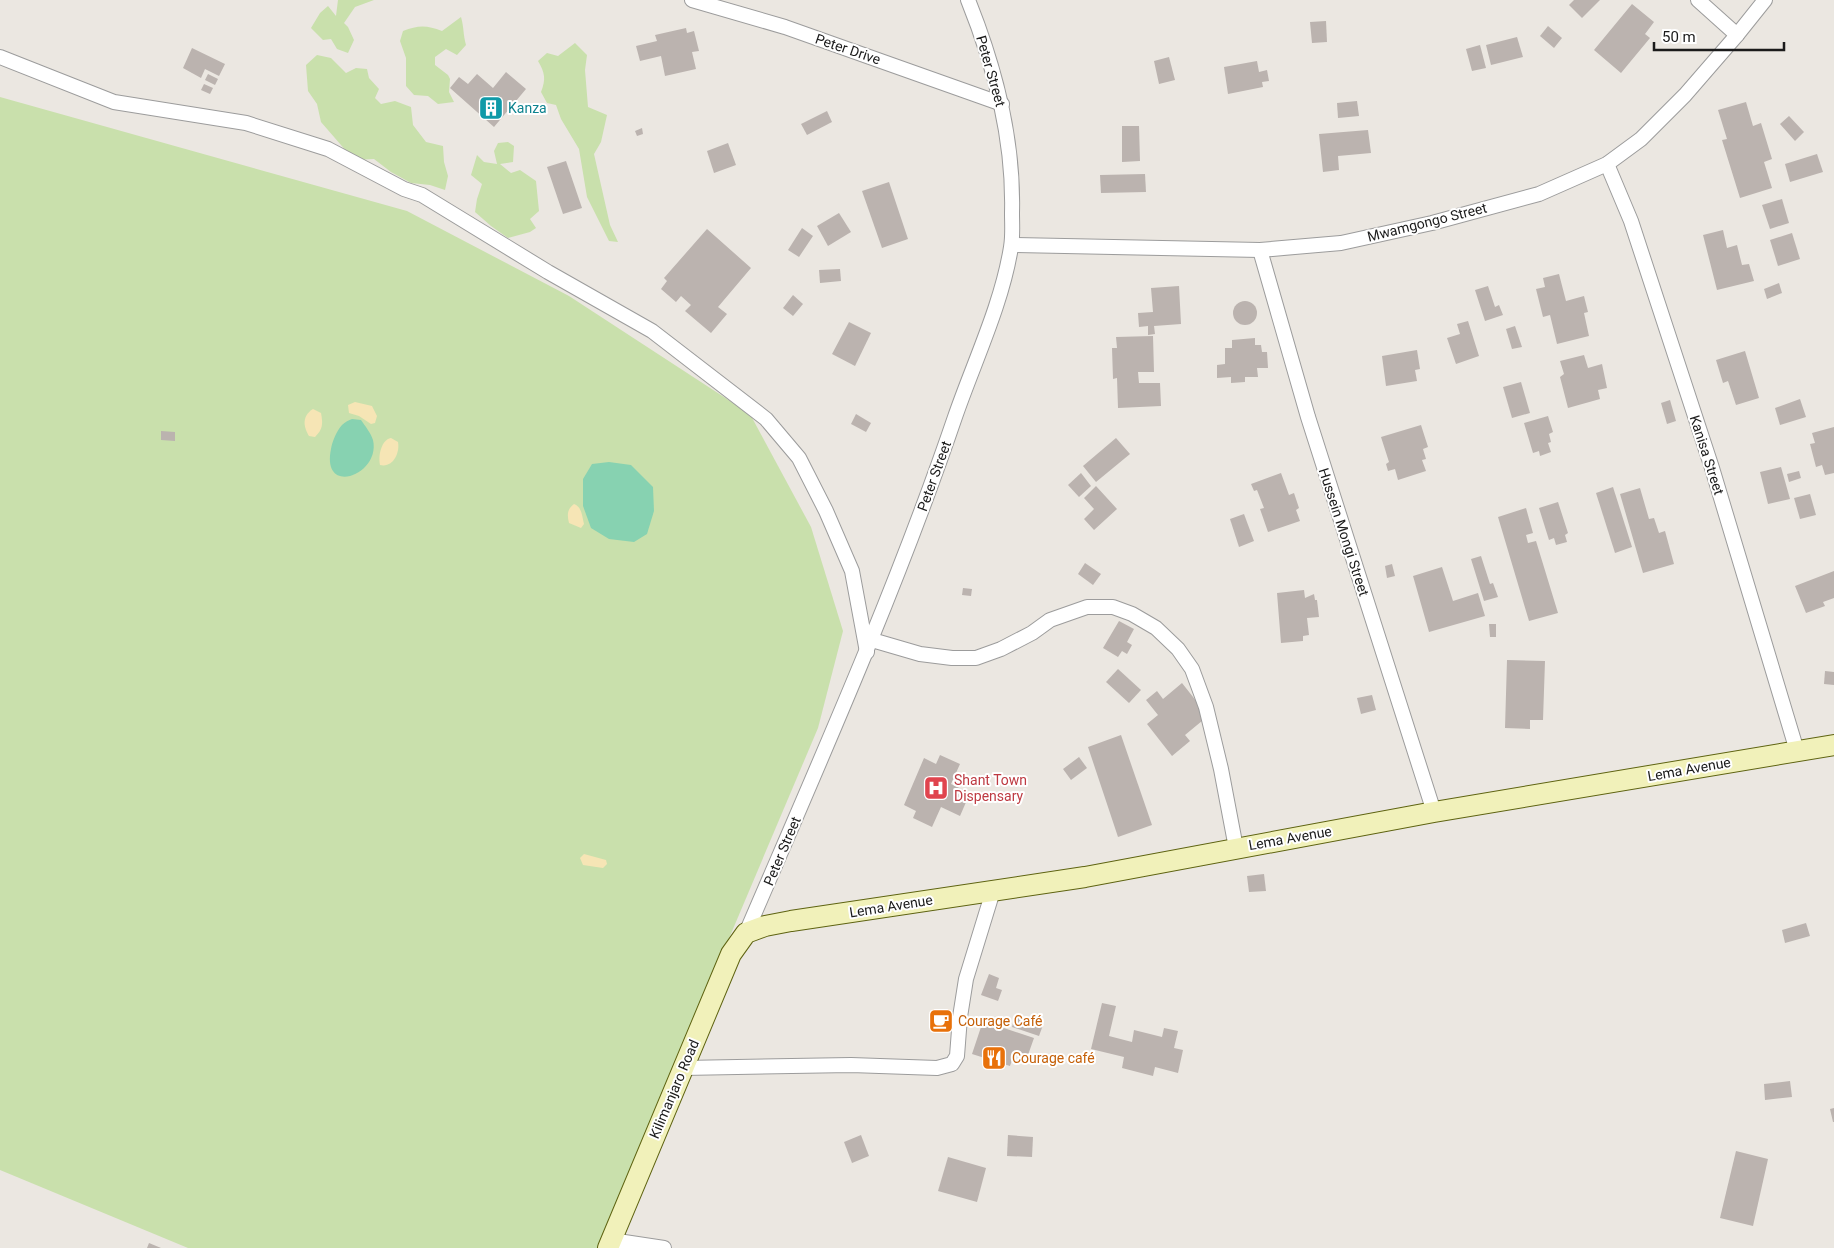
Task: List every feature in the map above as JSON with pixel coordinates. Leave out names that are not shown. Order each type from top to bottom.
[{"type":"main road","name":"Lema Avenue","points":[[746,933],[765,926],[791,921],[1085,878],[1434,812],[1834,745]]},
{"type":"main road","name":"Kilimanjaro Road","points":[[610,1244],[731,954],[746,933]]},
{"type":"street","name":"Peter Drive","points":[[692,0],[785,27],[1002,104]]},
{"type":"street","name":"Peter Street","points":[[746,933],[869,646],[935,477],[972,368],[1001,293],[1012,245],[1013,187],[1002,104],[978,24],[968,0]]},
{"type":"street","points":[[1698,0],[1737,35]]},
{"type":"street","name":"Mwamgongo Street","points":[[1012,245],[1260,250],[1341,243],[1432,223],[1539,194],[1607,164],[1647,133],[1685,95],[1766,0]]},
{"type":"street","points":[[0,58],[114,102],[246,123],[328,149],[404,189],[422,195],[548,272],[652,332],[766,419],[799,458],[826,511],[852,571],[869,646],[952,658],[976,658],[1001,649],[1032,633],[1050,620],[1087,606],[1113,607],[1132,614],[1156,628],[1178,649],[1192,669],[1206,707],[1236,848]]},
{"type":"street","name":"Kanisa Street","points":[[1607,164],[1631,221],[1712,468],[1797,751]]},
{"type":"street","name":"Hussein Mongi Street","points":[[1260,250],[1308,418],[1434,812]]},
{"type":"street","points":[[683,1068],[850,1065],[937,1068],[952,1064],[957,1056],[960,1017],[966,979],[993,891]]},
{"type":"street","points":[[610,1244],[664,1248]]},
{"type":"green space","points":[[338,0],[374,0],[355,7],[344,23],[354,40],[348,53],[337,49],[331,39],[323,40],[311,28],[320,13],[328,6],[336,16]]},
{"type":"green space","points":[[461,17],[466,45],[457,55],[446,49],[435,57],[435,65],[448,75],[450,79],[449,92],[454,102],[438,104],[428,96],[414,95],[406,86],[406,58],[400,41],[403,31],[422,27],[442,31]]},
{"type":"green space","points":[[575,43],[587,55],[585,70],[588,107],[607,115],[601,142],[594,154],[610,225],[618,242],[609,241],[587,197],[579,149],[561,119],[556,105],[547,103],[541,92],[544,76],[538,61],[547,53],[558,56]]},
{"type":"green space","points":[[317,55],[331,58],[346,73],[356,68],[367,69],[369,78],[379,89],[375,98],[381,104],[395,101],[411,107],[413,125],[426,142],[443,146],[444,162],[448,176],[445,190],[430,185],[411,183],[391,172],[374,159],[354,160],[321,122],[317,104],[308,91],[306,65]]},
{"type":"green space","points":[[0,97],[407,211],[569,296],[750,414],[811,527],[843,631],[818,728],[598,1248],[188,1248],[0,1170]]},
{"type":"green space","points":[[508,142],[514,146],[513,162],[500,164],[511,173],[520,170],[536,181],[539,211],[530,219],[536,228],[530,232],[508,238],[475,212],[482,184],[471,175],[477,155],[484,162],[497,164],[494,151],[498,143]]},
{"type":"green space","points":[[352,419],[361,420],[369,432],[373,440],[373,452],[368,463],[361,471],[351,476],[342,476],[334,473],[330,464],[332,443],[340,427]]},
{"type":"green space","points":[[609,462],[631,465],[653,487],[654,511],[647,534],[634,542],[609,539],[591,528],[583,506],[583,479],[592,464]]},
{"type":"sand","points":[[355,402],[372,406],[377,416],[375,423],[371,424],[359,416],[349,413],[348,405]]},
{"type":"sand","points":[[313,409],[321,413],[322,420],[321,429],[315,437],[309,436],[305,425],[305,418]]},
{"type":"sand","points":[[391,438],[398,442],[397,455],[389,464],[380,465],[381,449],[385,442]]},
{"type":"sand","points":[[574,504],[579,507],[581,512],[584,524],[581,528],[569,523],[568,512]]},
{"type":"sand","points":[[584,854],[606,860],[607,864],[603,868],[583,865],[580,858]]},
{"type":"building","points":[[1574,0],[1600,0],[1582,18],[1569,5]]},
{"type":"building","points":[[1632,4],[1654,22],[1645,34],[1650,38],[1621,73],[1594,50]]},
{"type":"building","points":[[1326,21],[1327,42],[1312,43],[1310,22]]},
{"type":"building","points":[[1548,26],[1562,38],[1554,48],[1540,36]]},
{"type":"building","points":[[686,28],[687,33],[694,31],[699,51],[692,52],[696,69],[665,76],[661,56],[640,61],[636,46],[657,41],[655,35]]},
{"type":"building","points":[[1517,37],[1523,57],[1491,65],[1486,45]]},
{"type":"building","points":[[1480,45],[1486,68],[1472,71],[1466,49]]},
{"type":"building","points":[[192,48],[225,64],[219,76],[205,69],[201,78],[183,68]]},
{"type":"building","points":[[1169,57],[1175,80],[1159,84],[1154,61]]},
{"type":"building","points":[[1257,61],[1259,72],[1267,70],[1269,81],[1262,82],[1263,87],[1228,94],[1224,67]]},
{"type":"building","name":"Kanza","points":[[506,72],[526,89],[494,127],[450,88],[459,77],[468,84],[477,74],[493,88]]},
{"type":"building","points":[[208,74],[218,79],[215,85],[205,80]]},
{"type":"building","points":[[204,84],[213,88],[210,94],[201,90]]},
{"type":"building","points":[[1357,101],[1359,116],[1338,118],[1337,103]]},
{"type":"building","points":[[1746,102],[1753,126],[1761,123],[1772,159],[1764,162],[1772,188],[1740,198],[1722,140],[1727,139],[1718,110]]},
{"type":"building","points":[[827,111],[832,122],[807,135],[801,124]]},
{"type":"building","points":[[1789,116],[1804,132],[1795,141],[1780,124]]},
{"type":"building","points":[[1122,126],[1139,126],[1140,161],[1122,162]]},
{"type":"building","points":[[642,128],[643,134],[637,136],[635,131]]},
{"type":"building","points":[[1368,130],[1371,153],[1338,156],[1339,170],[1323,172],[1319,134]]},
{"type":"building","points":[[728,143],[736,165],[714,173],[707,151]]},
{"type":"building","points":[[1817,154],[1823,172],[1790,182],[1785,164]]},
{"type":"building","points":[[566,161],[582,208],[563,214],[547,167]]},
{"type":"building","points":[[1145,174],[1146,192],[1101,193],[1100,175]]},
{"type":"building","points":[[889,182],[908,239],[882,248],[862,191]]},
{"type":"building","points":[[1782,199],[1789,223],[1770,229],[1762,205]]},
{"type":"building","points":[[839,213],[851,232],[828,246],[817,226]]},
{"type":"building","points":[[802,228],[813,236],[799,257],[788,250]]},
{"type":"building","points":[[707,229],[751,268],[718,307],[727,314],[711,333],[685,311],[691,305],[681,296],[676,302],[661,289],[667,281],[664,278]]},
{"type":"building","points":[[1723,230],[1727,248],[1737,245],[1742,265],[1749,264],[1754,281],[1717,290],[1703,235]]},
{"type":"building","points":[[1792,233],[1800,259],[1778,266],[1770,240]]},
{"type":"building","points":[[840,269],[841,281],[820,283],[819,270]]},
{"type":"building","points":[[1559,274],[1566,301],[1584,296],[1588,312],[1584,313],[1589,336],[1557,344],[1550,315],[1543,317],[1536,289],[1545,287],[1543,278]]},
{"type":"building","points":[[1779,283],[1782,293],[1767,299],[1764,289]]},
{"type":"building","points":[[1179,286],[1181,324],[1154,326],[1155,334],[1148,335],[1148,326],[1139,327],[1138,313],[1153,312],[1151,288]]},
{"type":"building","points":[[1488,286],[1495,307],[1499,305],[1503,315],[1485,321],[1475,290]]},
{"type":"building","points":[[793,295],[803,304],[793,316],[783,308]]},
{"type":"building","points":[[1245,301],[1254,304],[1257,313],[1254,322],[1245,325],[1236,322],[1233,313],[1236,304]]},
{"type":"building","points":[[1468,321],[1479,356],[1456,364],[1447,338],[1460,334],[1457,324]]},
{"type":"building","points":[[849,322],[871,333],[855,366],[832,354]]},
{"type":"building","points":[[1515,326],[1522,347],[1512,349],[1506,329]]},
{"type":"building","points":[[1153,336],[1154,372],[1138,372],[1139,383],[1160,383],[1161,406],[1118,408],[1117,378],[1113,379],[1112,348],[1117,348],[1116,337]]},
{"type":"building","points":[[1255,338],[1255,345],[1261,345],[1262,352],[1267,352],[1268,368],[1257,368],[1258,377],[1245,377],[1245,382],[1231,383],[1231,377],[1217,378],[1217,365],[1225,364],[1225,348],[1232,348],[1232,340]]},
{"type":"building","points":[[1417,350],[1420,369],[1415,370],[1417,381],[1386,386],[1382,356]]},
{"type":"building","points":[[1745,351],[1759,398],[1736,405],[1728,381],[1723,383],[1716,360]]},
{"type":"building","points":[[1584,355],[1588,368],[1602,364],[1607,388],[1598,390],[1600,399],[1568,408],[1560,377],[1564,374],[1560,361]]},
{"type":"building","points":[[1521,382],[1530,413],[1512,418],[1503,387]]},
{"type":"building","points":[[1800,399],[1806,417],[1780,425],[1775,408]]},
{"type":"building","points":[[1670,400],[1676,421],[1667,424],[1661,403]]},
{"type":"building","points":[[856,414],[871,423],[866,432],[851,424]]},
{"type":"building","points":[[1548,416],[1553,432],[1549,434],[1551,442],[1548,443],[1551,452],[1540,456],[1539,451],[1533,453],[1524,423]]},
{"type":"building","points":[[1421,425],[1428,447],[1423,449],[1426,459],[1422,460],[1426,471],[1398,480],[1395,469],[1388,471],[1386,464],[1389,462],[1381,437]]},
{"type":"building","points":[[1834,427],[1834,473],[1825,475],[1822,465],[1816,467],[1810,444],[1815,443],[1812,433]]},
{"type":"building","points":[[161,431],[175,432],[175,441],[161,440]]},
{"type":"building","points":[[1116,438],[1130,454],[1096,482],[1083,466]]},
{"type":"building","points":[[1781,467],[1790,499],[1768,504],[1760,472]]},
{"type":"building","points":[[1799,471],[1801,478],[1789,482],[1787,474]]},
{"type":"building","points":[[1081,473],[1091,486],[1079,497],[1068,485]]},
{"type":"building","points":[[1281,473],[1289,495],[1294,493],[1299,508],[1296,510],[1300,521],[1268,532],[1260,509],[1264,508],[1257,490],[1254,491],[1251,484]]},
{"type":"building","points":[[1096,486],[1117,509],[1094,530],[1084,519],[1094,509],[1084,498]]},
{"type":"building","points":[[1613,487],[1632,547],[1615,553],[1596,493]]},
{"type":"building","points":[[1640,488],[1649,519],[1654,518],[1659,533],[1665,531],[1674,564],[1643,573],[1620,494]]},
{"type":"building","points":[[1810,494],[1816,515],[1800,519],[1794,498]]},
{"type":"building","points":[[1558,502],[1568,533],[1565,535],[1567,542],[1556,545],[1554,538],[1549,540],[1539,508]]},
{"type":"building","points":[[1526,508],[1533,533],[1526,535],[1528,543],[1536,541],[1558,613],[1529,621],[1498,517]]},
{"type":"building","points":[[1244,514],[1254,541],[1239,547],[1230,519]]},
{"type":"building","points":[[1481,556],[1490,584],[1493,583],[1498,597],[1484,601],[1471,559]]},
{"type":"building","points":[[1085,563],[1101,574],[1093,585],[1078,574]]},
{"type":"building","points":[[1392,564],[1395,576],[1387,578],[1385,566]]},
{"type":"building","points":[[1442,567],[1453,601],[1478,593],[1485,616],[1429,632],[1413,576]]},
{"type":"building","points":[[1834,571],[1834,598],[1823,602],[1825,606],[1806,613],[1795,586]]},
{"type":"building","points":[[963,588],[972,589],[971,596],[962,595]]},
{"type":"building","points":[[1304,590],[1305,598],[1314,594],[1315,600],[1317,600],[1319,617],[1307,618],[1309,635],[1303,636],[1303,641],[1281,643],[1277,593]]},
{"type":"building","points":[[1119,621],[1134,629],[1127,642],[1132,645],[1127,654],[1122,651],[1118,657],[1103,648]]},
{"type":"building","points":[[1489,624],[1496,624],[1496,637],[1490,637]]},
{"type":"building","points":[[1507,660],[1545,661],[1543,720],[1530,720],[1530,729],[1505,728]]},
{"type":"building","points":[[1118,669],[1141,690],[1129,703],[1106,682]]},
{"type":"building","points":[[1825,671],[1834,672],[1834,685],[1824,684]]},
{"type":"building","points":[[1182,683],[1208,716],[1185,735],[1190,741],[1172,756],[1147,724],[1158,715],[1146,700],[1157,691],[1163,699]]},
{"type":"building","points":[[1372,695],[1376,710],[1361,714],[1357,698]]},
{"type":"building","points":[[1121,735],[1152,825],[1118,837],[1088,747]]},
{"type":"building","name":"Shant Town Dispensary","points":[[940,755],[960,764],[951,784],[970,793],[960,816],[941,807],[932,827],[913,818],[916,811],[904,805],[924,758],[936,764]]},
{"type":"building","points":[[1079,757],[1087,768],[1071,780],[1063,769]]},
{"type":"building","points":[[1264,874],[1266,891],[1249,892],[1247,876]]},
{"type":"building","points":[[1806,923],[1810,936],[1785,943],[1782,930]]},
{"type":"building","points":[[989,974],[999,978],[996,988],[1002,990],[998,1001],[981,995]]},
{"type":"building","points":[[1102,1003],[1116,1006],[1109,1036],[1132,1042],[1134,1030],[1162,1037],[1164,1028],[1178,1031],[1174,1048],[1183,1050],[1178,1073],[1155,1067],[1153,1076],[1122,1068],[1124,1057],[1091,1049]]},
{"type":"building","points":[[1015,1016],[1043,1025],[1039,1036],[1012,1027]]},
{"type":"building","points":[[983,1021],[1034,1038],[1028,1055],[1015,1051],[1010,1066],[972,1054]]},
{"type":"building","points":[[1790,1081],[1792,1097],[1765,1100],[1764,1084]]},
{"type":"building","points":[[1834,1108],[1834,1122],[1833,1122],[1830,1109]]},
{"type":"building","points":[[861,1135],[869,1156],[852,1163],[844,1142]]},
{"type":"building","points":[[1008,1135],[1033,1137],[1032,1157],[1007,1156]]},
{"type":"building","points":[[1736,1151],[1768,1159],[1753,1226],[1720,1218]]},
{"type":"building","points":[[948,1157],[986,1168],[977,1202],[938,1191]]},
{"type":"building","points":[[149,1243],[161,1248],[147,1248]]},
{"type":"place","name":"Kanza","points":[[491,108]]},
{"type":"place","name":"Shant Town Dispensary","points":[[936,788]]},
{"type":"place","name":"Courage Café","points":[[941,1021]]},
{"type":"place","name":"Courage café","points":[[994,1058]]}]
